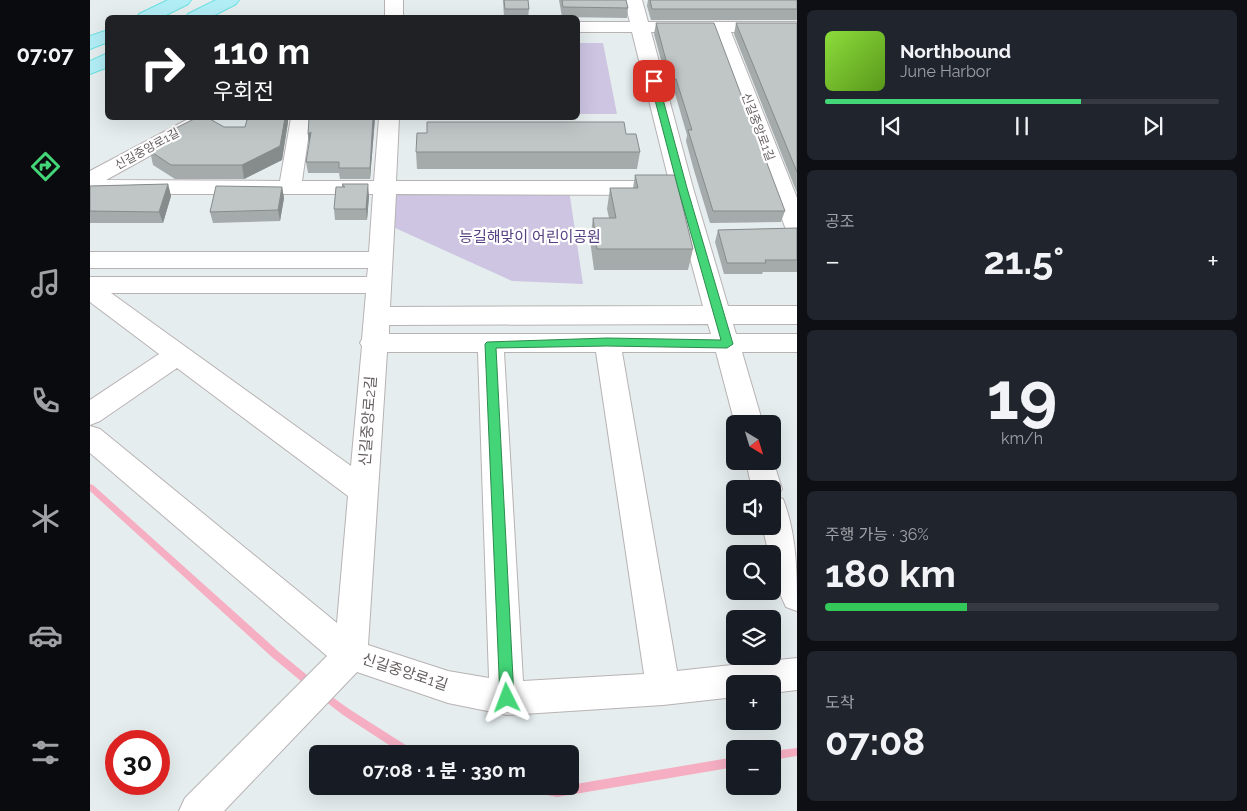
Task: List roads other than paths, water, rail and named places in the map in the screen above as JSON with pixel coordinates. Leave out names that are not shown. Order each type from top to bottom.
[{"type":"main road","points":[[151,15],[182,0]]},
{"type":"main road","points":[[200,15],[230,0]]},
{"type":"main road","points":[[90,43],[105,36]]},
{"type":"main road","points":[[90,68],[105,60]]},
{"type":"street","points":[[394,0],[394,15]]},
{"type":"street","points":[[633,0],[682,188],[705,232],[719,316],[747,415]]},
{"type":"street","points":[[580,27],[797,27]]},
{"type":"street","name":"신길중앙로1길","points":[[720,27],[791,230]]},
{"type":"street","name":"신길중앙로1길","points":[[90,180],[200,120]]},
{"type":"street","points":[[290,186],[301,120]]},
{"type":"street","name":"신길중앙로2길","points":[[342,664],[364,491],[377,316],[388,120]]},
{"type":"street","points":[[90,187],[682,188]]},
{"type":"street","points":[[90,260],[379,272]]},
{"type":"street","points":[[90,285],[379,272]]},
{"type":"street","points":[[90,290],[364,491]]},
{"type":"street","points":[[377,316],[797,315]]},
{"type":"street","points":[[607,342],[663,689]]},
{"type":"street","points":[[374,343],[797,343]]},
{"type":"street","points":[[491,344],[507,698]]},
{"type":"street","points":[[90,414],[177,355]]},
{"type":"street","name":"신길중앙로1길","points":[[90,437],[342,664],[507,698],[663,689],[797,674]]},
{"type":"street","points":[[780,535],[797,597]]},
{"type":"street","points":[[198,811],[342,664]]},
{"type":"waterway","points":[[90,487],[276,655],[310,683]]},
{"type":"waterway","points":[[324,695],[346,712],[398,745]]},
{"type":"waterway","points":[[781,755],[797,752]]},
{"type":"waterway","points":[[579,788],[726,764]]},
{"type":"park label","name":"능길해맞이 어린이공원","points":[[530,237]]}]
